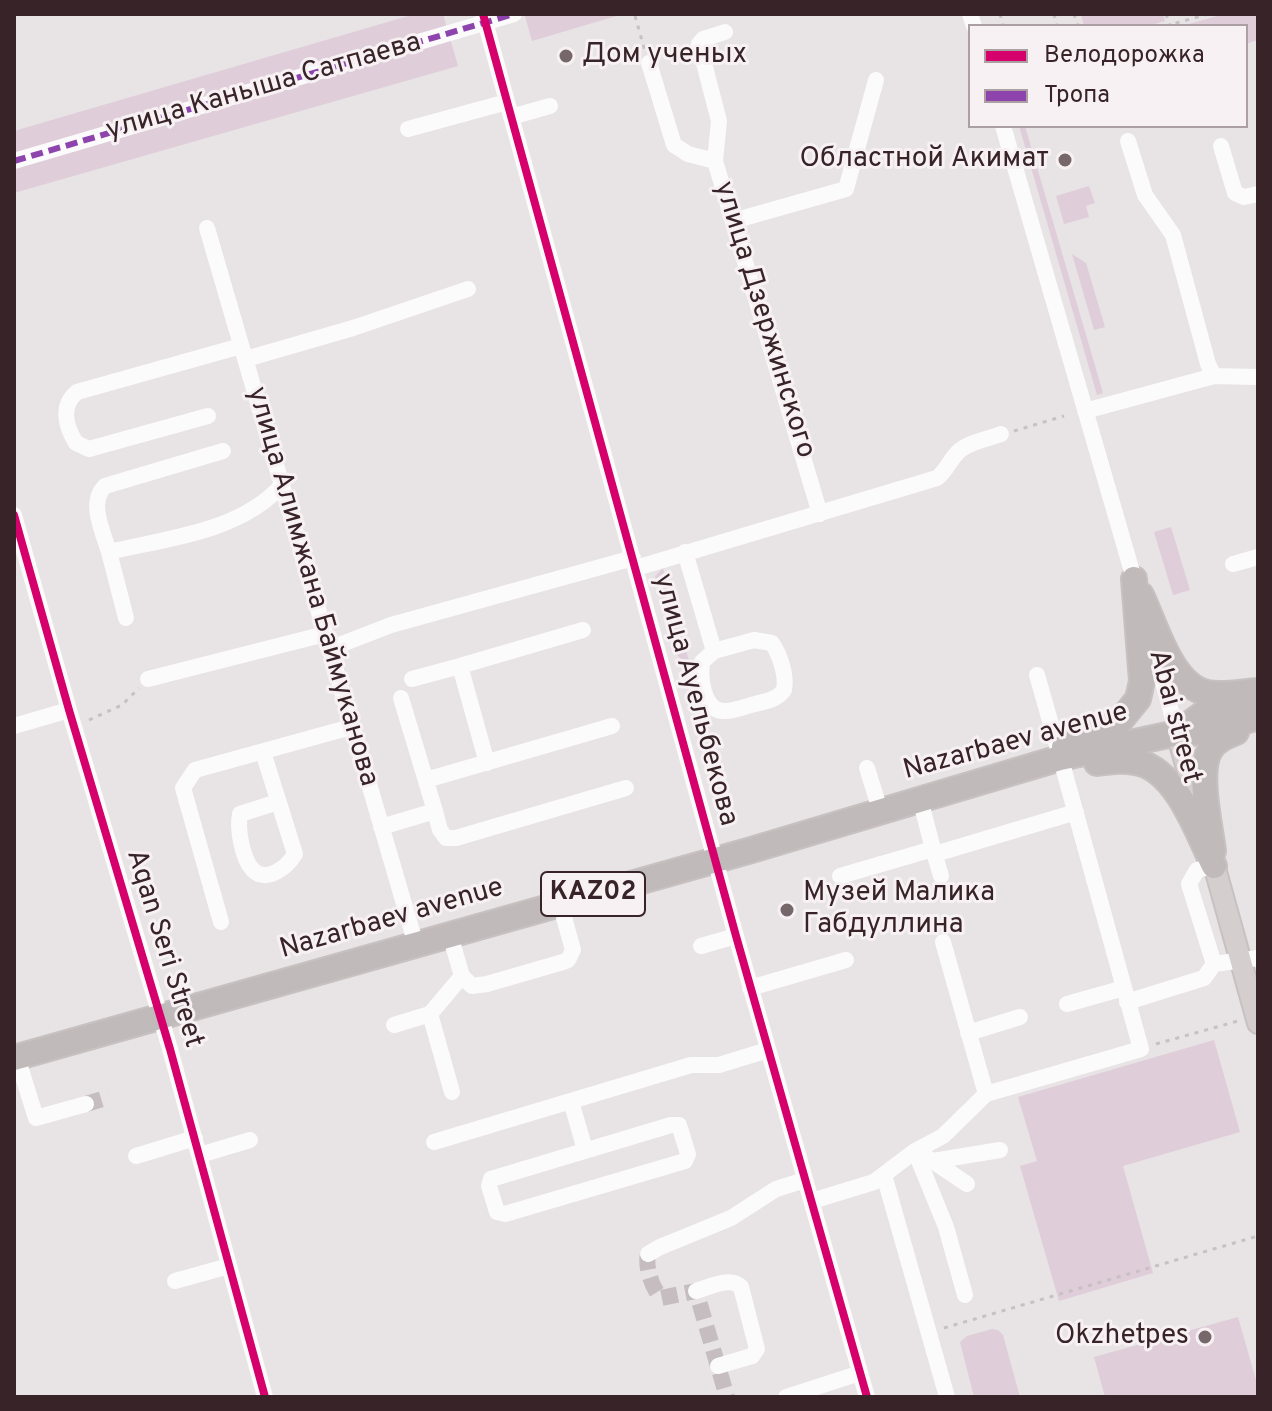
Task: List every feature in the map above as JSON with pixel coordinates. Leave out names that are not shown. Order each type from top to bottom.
[{"type":"highway","points":[[1134,579],[1176,672],[1186,684],[1210,693],[1258,691]]},
{"type":"highway","points":[[1003,774],[1061,758],[1120,721],[1138,699],[1142,681],[1134,579]]},
{"type":"highway","points":[[1167,736],[1203,714],[1258,700]]},
{"type":"highway","points":[[1167,736],[1208,732],[1258,720]]},
{"type":"highway","points":[[1214,866],[1204,775],[1206,759],[1211,748],[1222,738],[1258,720]]},
{"type":"highway","name":"Nazarbaev avenue","points":[[16,1057],[715,860],[1060,758],[1167,736]]},
{"type":"highway","points":[[1061,758],[1126,761],[1162,773],[1176,790],[1214,866]]},
{"type":"main road","name":"Abai street","points":[[1167,736],[1248,959],[1248,1022]]},
{"type":"street","name":"улица Каныша Сатпаева","points":[[14,161],[484,18],[514,14]]},
{"type":"street","name":"улица Ауельбекова","points":[[484,18],[750,988],[867,1397]]},
{"type":"street","points":[[715,161],[719,121],[699,44],[703,39],[725,32]]},
{"type":"street","name":"улица Дзержинского","points":[[649,63],[674,145],[688,154],[715,161],[820,514]]},
{"type":"street","points":[[733,221],[846,189],[876,80]]},
{"type":"street","points":[[408,129],[509,110],[550,106]]},
{"type":"street","name":"Abai street","points":[[1004,128],[1134,579],[1167,736]]},
{"type":"street","points":[[1128,141],[1145,195],[1173,235],[1208,364],[1214,376]]},
{"type":"street","points":[[1221,146],[1235,193],[1244,197],[1258,194]]},
{"type":"street","name":"улица Алимжана Баймуканова","points":[[207,228],[416,945]]},
{"type":"street","points":[[208,416],[89,449],[76,443],[66,409],[67,402],[77,392],[353,328],[468,289]]},
{"type":"street","points":[[1085,411],[1214,376],[1258,377]]},
{"type":"street","points":[[148,679],[327,641],[685,552],[820,514],[937,478],[956,453],[966,446],[1001,434]]},
{"type":"street","points":[[126,618],[96,502],[100,490],[223,451]]},
{"type":"street","points":[[109,552],[233,520],[262,505],[282,485]]},
{"type":"street","name":"Aqan Seri Street","points":[[14,515],[161,1017],[265,1397]]},
{"type":"street","points":[[685,552],[714,651]]},
{"type":"street","points":[[1233,564],[1258,557]]},
{"type":"street","points":[[412,679],[583,630]]},
{"type":"street","points":[[754,640],[772,643],[785,678],[784,690],[775,698],[726,711],[718,710],[709,703],[701,677],[702,662],[714,651],[754,640]]},
{"type":"street","points":[[460,666],[487,763]]},
{"type":"street","points":[[812,1201],[874,1182],[915,1151],[943,1136],[986,1094],[1141,1049],[1037,675]]},
{"type":"street","points":[[401,698],[442,835],[451,839],[626,788]]},
{"type":"street","points":[[14,726],[71,717]]},
{"type":"street","points":[[426,780],[612,726]]},
{"type":"street","points":[[221,922],[183,788],[195,770],[351,727]]},
{"type":"street","points":[[263,752],[295,854],[289,864],[274,874],[260,874],[252,869],[237,830],[240,814],[278,802]]},
{"type":"street","points":[[867,768],[880,810]]},
{"type":"street","points":[[920,799],[941,876]]},
{"type":"street","points":[[381,827],[435,811]]},
{"type":"street","points":[[840,876],[1076,812]]},
{"type":"street","points":[[1214,866],[1197,870],[1189,884],[1214,964]]},
{"type":"street","points":[[450,935],[462,976],[472,986],[479,986],[568,960],[573,950],[560,903]]},
{"type":"street","points":[[701,946],[736,936]]},
{"type":"street","points":[[943,942],[986,1094]]},
{"type":"street","points":[[1067,1004],[1204,978],[1214,964],[1248,959]]},
{"type":"street","points":[[750,988],[846,960]]},
{"type":"street","points":[[394,1025],[430,1014],[462,976]]},
{"type":"street","points":[[430,1014],[452,1092]]},
{"type":"street","points":[[968,1033],[1020,1017]]},
{"type":"street","points":[[434,1142],[691,1065],[719,1065],[768,1050]]},
{"type":"street","points":[[16,1057],[36,1118],[86,1104]]},
{"type":"street","points":[[571,1101],[585,1150]]},
{"type":"street","points":[[675,1124],[683,1132],[688,1158],[681,1163],[505,1214],[497,1212],[489,1186],[491,1179],[585,1150],[675,1124]]},
{"type":"street","points":[[136,1156],[250,1140]]},
{"type":"street","points":[[933,1161],[1000,1150]]},
{"type":"street","points":[[915,1151],[967,1184]]},
{"type":"street","points":[[915,1151],[946,1227],[965,1295]]},
{"type":"street","points":[[884,1175],[947,1397]]},
{"type":"street","points":[[648,1254],[731,1218],[776,1189],[805,1180]]},
{"type":"street","points":[[175,1281],[229,1266]]},
{"type":"street","points":[[696,1291],[729,1281],[741,1287],[757,1349],[752,1356],[718,1366]]},
{"type":"street","points":[[786,1397],[860,1373]]},
{"type":"path","points":[[1175,24],[1208,14]]},
{"type":"path","points":[[635,16],[649,63]]},
{"type":"path","points":[[1001,434],[1064,416]]},
{"type":"path","points":[[71,717],[98,717],[122,705],[148,679]]},
{"type":"path","points":[[1141,1049],[1248,1022]]},
{"type":"path","points":[[929,1333],[1258,1236]]},
{"type":"shaded area","points":[[415,14],[443,14],[458,66],[14,193],[14,131]]},
{"type":"shaded area","points":[[623,14],[532,41],[525,16]]},
{"type":"shaded area","points":[[1081,14],[1163,14],[1165,21],[1155,24],[1084,24]]},
{"type":"shaded area","points":[[1224,14],[1258,14],[1258,40],[1248,43],[1248,24],[1189,24]]},
{"type":"shaded area","points":[[1020,128],[1026,128],[1103,393],[1097,395]]},
{"type":"shaded area","points":[[1089,186],[1095,203],[1086,206],[1089,217],[1064,224],[1056,196]]},
{"type":"shaded area","points":[[1072,254],[1086,263],[1105,327],[1094,330]]},
{"type":"shaded area","points":[[1171,527],[1190,590],[1173,595],[1154,532]]},
{"type":"shaded area","points":[[663,568],[691,668],[678,656],[655,576]]},
{"type":"shaded area","points":[[1214,1040],[1240,1132],[1123,1166],[1153,1273],[1059,1301],[1020,1166],[1037,1161],[1018,1097]]},
{"type":"shaded area","name":"Okzhetpes","points":[[1238,1317],[1258,1387],[1258,1397],[1105,1397],[1094,1357]]},
{"type":"shaded area","points":[[992,1329],[1003,1335],[1020,1397],[974,1397],[960,1342],[967,1336]]},
{"type":"tunnel","points":[[86,1104],[109,1097]]},
{"type":"tunnel","points":[[648,1254],[650,1277],[661,1298],[696,1291],[727,1397]]},
{"type":"marked path","points":[[14,161],[514,14]]},
{"type":"cycle path","points":[[483,14],[736,936],[867,1397]]},
{"type":"cycle path","points":[[14,515],[170,1049],[265,1397]]},
{"type":"place","name":"Дом ученых","points":[[566,56]]},
{"type":"place","name":"Областной Акимат","points":[[1065,160]]},
{"type":"place","name":"Музей Малика Габдуллина","points":[[787,910]]},
{"type":"place","name":"Okzhetpes","points":[[1205,1337]]}]
